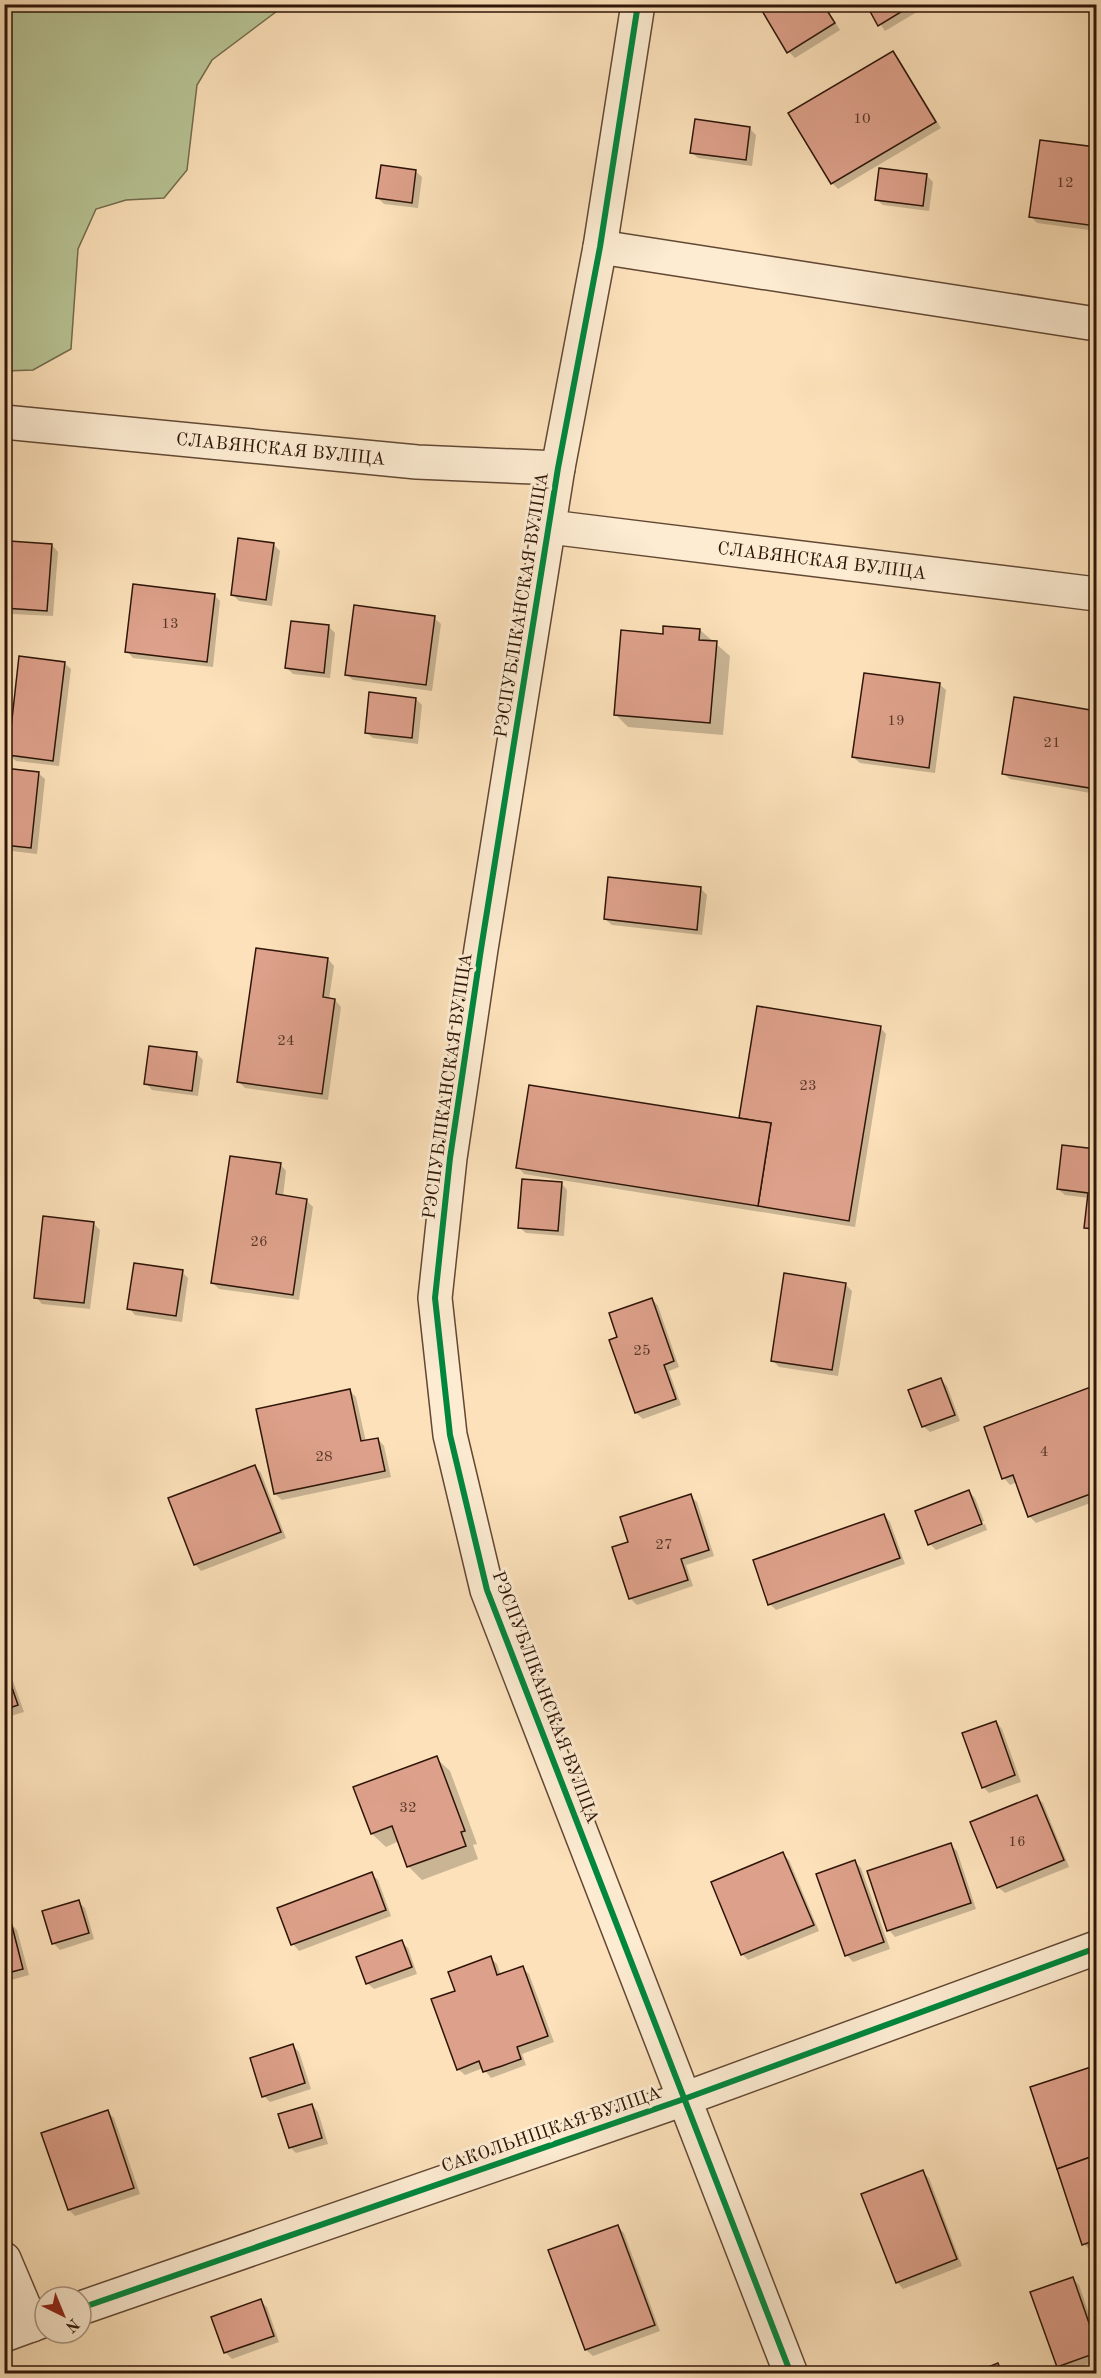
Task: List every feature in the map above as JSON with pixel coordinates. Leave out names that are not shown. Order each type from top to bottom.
[{"type":"street","name":"РЭСПУБЛІКАНСКАЯ ВУЛІЦА","points":[[638,4],[600,247],[558,468],[450,1158],[435,1298],[450,1435],[487,1590],[791,2373]]},
{"type":"street","points":[[600,247],[1096,324]]},
{"type":"street","name":"СЛАВЯНСКАЯ ВУЛІЦА","points":[[4,422],[417,462],[558,468]]},
{"type":"street","name":"СЛАВЯНСКАЯ ВУЛІЦА","points":[[550,527],[1096,594]]},
{"type":"street","name":"САКОЛЬНІЦКАЯ ВУЛІЦА","points":[[93,2304],[684,2098],[1096,1948]]},
{"type":"street","points":[[4,2259],[27,2327]]},
{"type":"green space","points":[[4,5],[285,5],[212,60],[197,85],[187,170],[164,198],[126,200],[96,209],[78,249],[71,349],[33,370],[5,371]]},
{"type":"building","points":[[758,4],[823,4],[835,23],[787,53]]},
{"type":"building","points":[[866,4],[914,4],[878,26]]},
{"type":"building","points":[[893,51],[936,122],[831,184],[788,113]]},
{"type":"building","points":[[695,119],[750,127],[746,160],[690,153]]},
{"type":"building","points":[[1040,140],[1096,147],[1096,226],[1029,217]]},
{"type":"building","points":[[381,165],[416,170],[412,203],[376,198]]},
{"type":"building","points":[[879,168],[927,174],[923,206],[875,200]]},
{"type":"building","points":[[238,538],[274,543],[266,600],[231,595]]},
{"type":"building","points":[[9,541],[52,544],[47,611],[4,608]]},
{"type":"building","points":[[133,584],[215,594],[207,662],[125,652]]},
{"type":"building","points":[[354,605],[435,616],[426,685],[345,675]]},
{"type":"building","points":[[291,621],[329,625],[324,673],[285,668]]},
{"type":"building","points":[[663,626],[700,629],[699,640],[717,641],[710,723],[614,715],[621,630],[663,634]]},
{"type":"building","points":[[19,656],[65,662],[53,761],[8,755]]},
{"type":"building","points":[[864,673],[940,683],[929,768],[852,757]]},
{"type":"building","points":[[369,692],[416,698],[412,738],[365,733]]},
{"type":"building","points":[[1014,697],[1096,711],[1096,789],[1002,774]]},
{"type":"building","points":[[4,768],[39,772],[31,848],[4,845]]},
{"type":"building","points":[[608,877],[701,887],[697,930],[604,919]]},
{"type":"building","points":[[256,948],[328,958],[323,997],[335,999],[322,1094],[237,1082]]},
{"type":"building","points":[[757,1006],[881,1026],[849,1221],[758,1206],[771,1123],[739,1118]]},
{"type":"building","points":[[149,1046],[197,1052],[192,1091],[144,1084]]},
{"type":"building","points":[[529,1085],[771,1123],[758,1206],[516,1168]]},
{"type":"building","points":[[1062,1145],[1096,1149],[1096,1229],[1084,1228],[1088,1193],[1057,1189]]},
{"type":"building","points":[[230,1156],[281,1163],[276,1194],[307,1199],[293,1295],[211,1283]]},
{"type":"building","points":[[522,1179],[562,1182],[558,1231],[518,1228]]},
{"type":"building","points":[[43,1216],[94,1222],[84,1303],[34,1298]]},
{"type":"building","points":[[134,1263],[183,1270],[176,1316],[127,1309]]},
{"type":"building","points":[[784,1273],[846,1283],[832,1370],[771,1361]]},
{"type":"building","points":[[652,1298],[674,1361],[664,1365],[676,1399],[635,1413],[609,1340],[617,1337],[609,1313]]},
{"type":"building","points":[[941,1378],[955,1415],[922,1427],[908,1390]]},
{"type":"building","points":[[1096,1385],[1096,1492],[1028,1517],[1013,1475],[1002,1479],[984,1427]]},
{"type":"building","points":[[350,1389],[361,1441],[378,1438],[385,1471],[274,1494],[256,1409]]},
{"type":"building","points":[[255,1465],[281,1532],[194,1565],[168,1498]]},
{"type":"building","points":[[969,1490],[982,1524],[928,1545],[915,1511]]},
{"type":"building","points":[[691,1494],[709,1550],[681,1559],[688,1580],[629,1599],[612,1547],[628,1542],[620,1517]]},
{"type":"building","points":[[884,1514],[900,1558],[768,1605],[753,1560]]},
{"type":"building","points":[[7,1673],[18,1705],[4,1710],[4,1674]]},
{"type":"building","points":[[996,1721],[1015,1775],[982,1788],[962,1733]]},
{"type":"building","points":[[437,1756],[465,1831],[461,1832],[466,1846],[407,1867],[392,1826],[371,1834],[353,1787]]},
{"type":"building","points":[[1037,1795],[1064,1860],[997,1888],[970,1822]]},
{"type":"building","points":[[951,1843],[971,1903],[887,1931],[867,1871]]},
{"type":"building","points":[[783,1852],[814,1925],[741,1955],[711,1882]]},
{"type":"building","points":[[855,1860],[884,1942],[845,1956],[816,1874]]},
{"type":"building","points":[[372,1872],[386,1910],[291,1945],[277,1908]]},
{"type":"building","points":[[79,1900],[89,1933],[52,1944],[42,1911]]},
{"type":"building","points":[[11,1922],[23,1969],[4,1974],[4,1924]]},
{"type":"building","points":[[402,1940],[412,1967],[366,1984],[356,1957]]},
{"type":"building","points":[[491,1956],[497,1975],[523,1966],[548,2036],[517,2047],[521,2059],[483,2072],[479,2061],[457,2070],[431,1999],[455,1991],[448,1972]]},
{"type":"building","points":[[293,2044],[305,2083],[262,2097],[250,2058]]},
{"type":"building","points":[[1091,2067],[1096,2083],[1096,2155],[1057,2169],[1030,2087]]},
{"type":"building","points":[[312,2104],[322,2138],[289,2148],[278,2114]]},
{"type":"building","points":[[108,2110],[134,2188],[68,2210],[41,2133]]},
{"type":"building","points":[[1096,2155],[1096,2240],[1082,2245],[1057,2169]]},
{"type":"building","points":[[923,2170],[957,2259],[896,2283],[861,2194]]},
{"type":"building","points":[[618,2225],[655,2325],[585,2350],[548,2250]]},
{"type":"building","points":[[1073,2277],[1096,2343],[1096,2353],[1057,2367],[1030,2292]]},
{"type":"building","points":[[261,2299],[274,2336],[224,2353],[211,2317]]},
{"type":"building","points":[[998,2363],[1002,2374],[971,2374]]},
{"type":"cycle path","points":[[638,4],[600,247],[558,468],[481,949],[450,1158],[435,1298],[450,1435],[487,1590],[791,2374]]},
{"type":"cycle path","points":[[93,2304],[684,2099],[1096,1948]]}]
